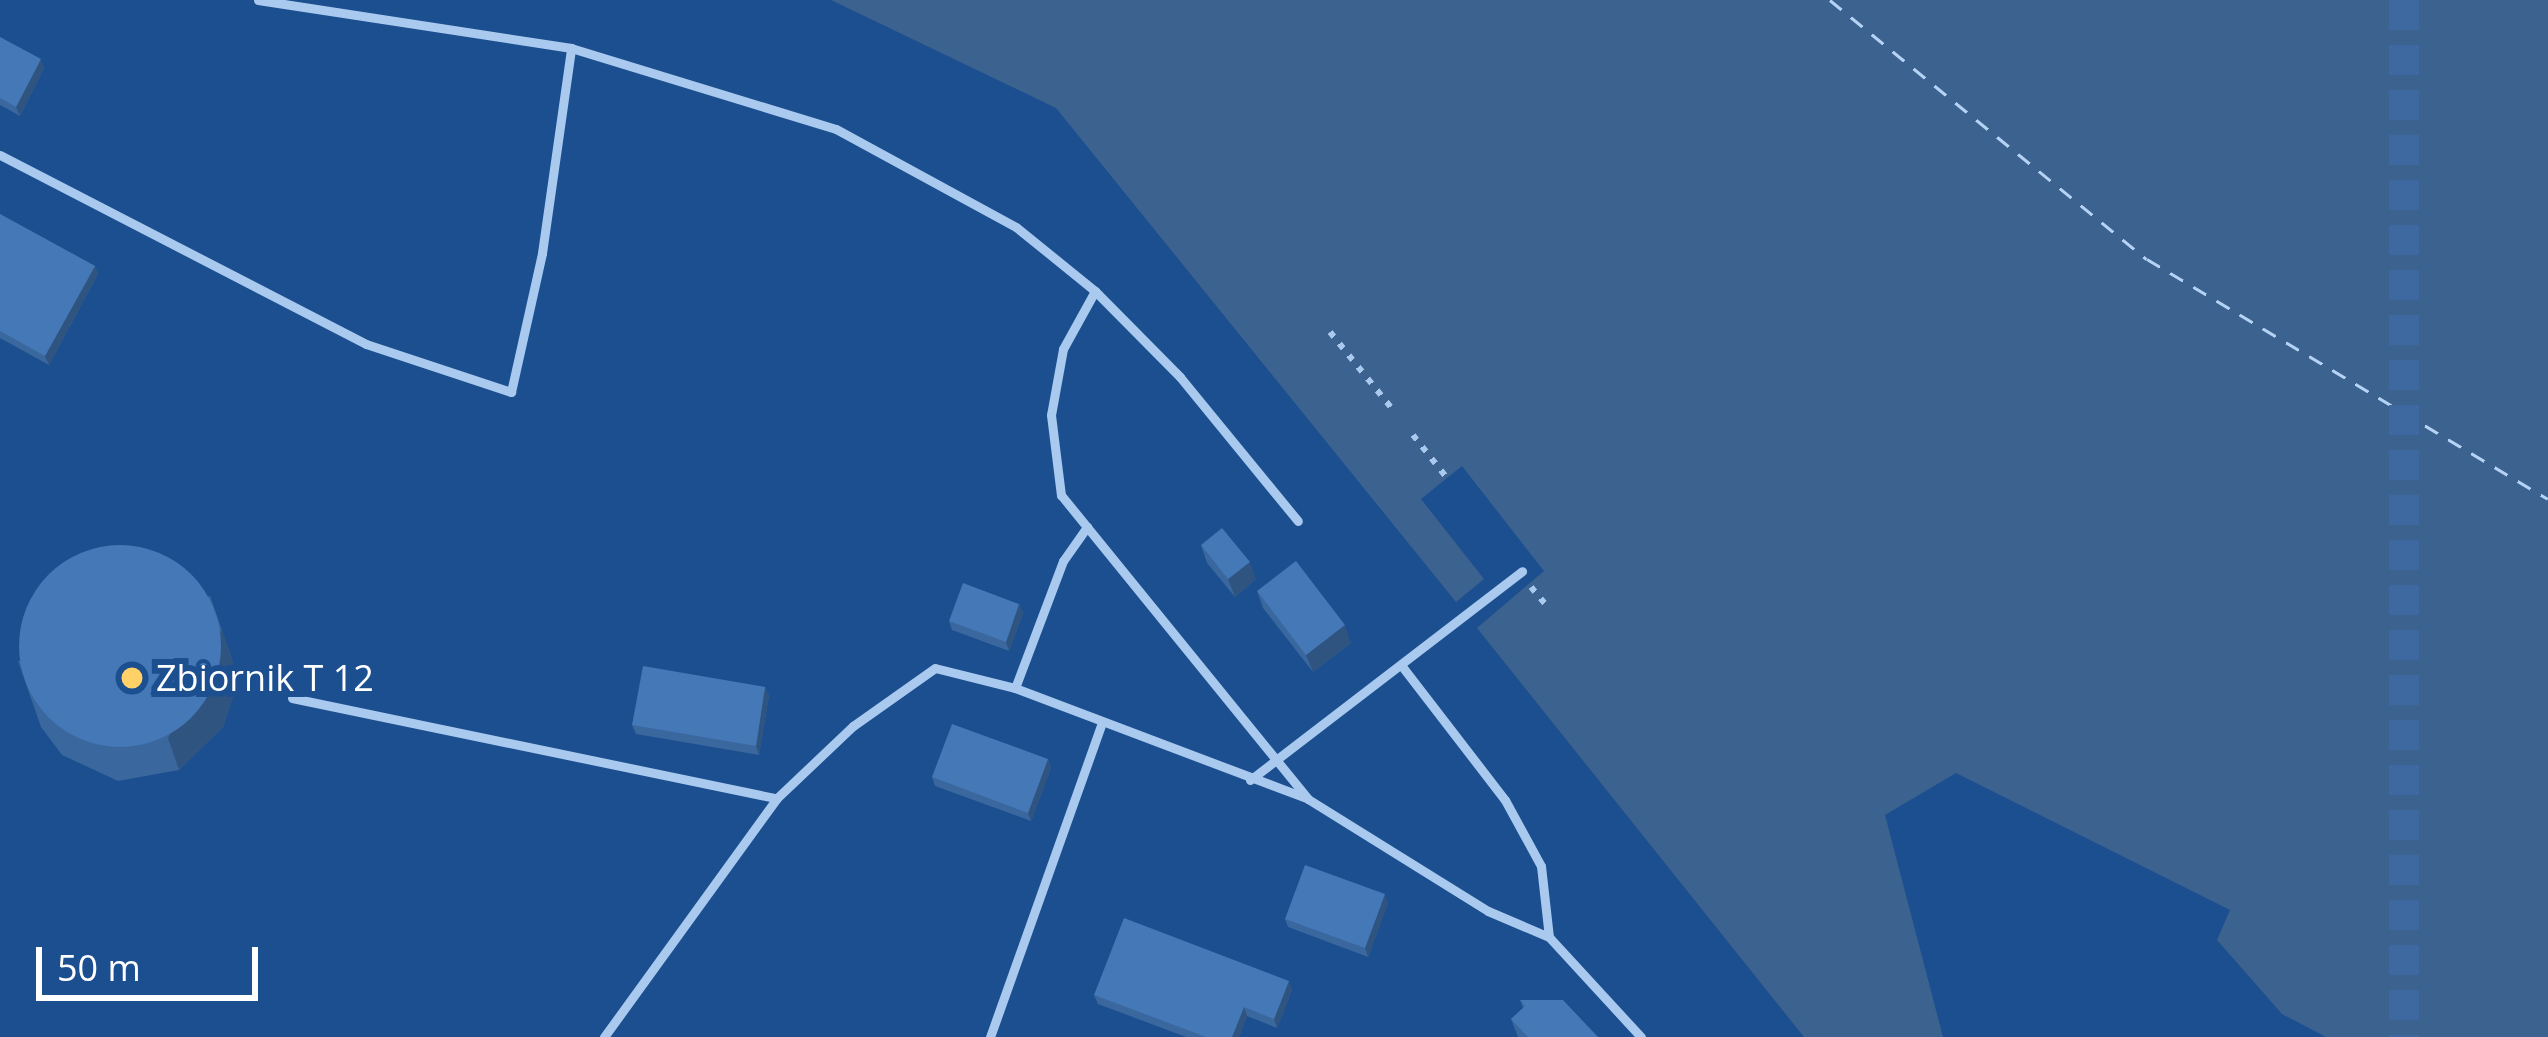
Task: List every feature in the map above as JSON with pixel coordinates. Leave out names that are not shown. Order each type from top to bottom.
[{"type":"lane","points":[[258,0],[571,49],[836,129],[1016,226],[1095,291],[1180,377],[1298,521]]},
{"type":"lane","points":[[0,155],[366,344],[511,392],[542,253],[571,49]]},
{"type":"lane","points":[[1095,291],[1063,349],[1052,415],[1061,495],[1308,799]]},
{"type":"lane","points":[[1016,688],[1064,560],[1087,527]]},
{"type":"lane","points":[[1250,781],[1522,571]]},
{"type":"lane","points":[[1401,665],[1505,800],[1540,866],[1549,937]]},
{"type":"lane","points":[[604,1037],[777,798],[853,726],[935,668],[1016,688],[1250,781],[1308,799],[1488,911],[1549,937],[1642,1037]]},
{"type":"lane","points":[[292,698],[777,798]]},
{"type":"lane","points":[[990,1037],[1102,722]]},
{"type":"path","points":[[1330,332],[1394,411]]},
{"type":"path","points":[[1413,435],[1447,478]]},
{"type":"path","points":[[1529,584],[1548,607]]},
{"type":"water","points":[[831,0],[2548,0],[2548,1037],[2326,1037],[2282,1014],[2217,940],[2230,910],[1956,773],[1885,815],[1943,1037],[1804,1037],[1477,628],[1544,571],[1462,466],[1421,499],[1484,579],[1456,602],[1056,108]]},
{"type":"building","points":[[0,37],[41,59],[16,107],[0,98]]},
{"type":"building","points":[[0,214],[95,266],[45,356],[0,331]]},
{"type":"building","points":[[1222,528],[1250,562],[1228,579],[1201,545]]},
{"type":"building","name":"Zbiornik T 12","points":[[120,545],[159,553],[191,575],[213,607],[221,646],[213,685],[191,717],[159,739],[120,747],[81,739],[49,717],[27,685],[19,646],[27,607],[49,575],[81,553]]},
{"type":"building","points":[[1296,561],[1345,625],[1306,655],[1257,591]]},
{"type":"building","points":[[963,583],[1019,604],[1006,642],[949,621]]},
{"type":"building","points":[[643,666],[765,687],[756,746],[632,725]]},
{"type":"building","points":[[952,724],[1048,759],[1028,813],[932,777]]},
{"type":"building","points":[[1305,865],[1385,894],[1365,948],[1285,919]]},
{"type":"building","points":[[1124,918],[1289,981],[1274,1019],[1244,1007],[1232,1037],[1206,1037],[1094,995]]},
{"type":"building","points":[[1520,1000],[1563,1000],[1598,1037],[1528,1037],[1511,1019],[1525,1006]]},
{"type":"ferry route","points":[[1830,0],[2147,259],[2548,499]]},
{"type":"tunnel","points":[[2404,0],[2404,1037]]},
{"type":"place","name":"Zbiornik T 12","points":[[132,678]]}]
